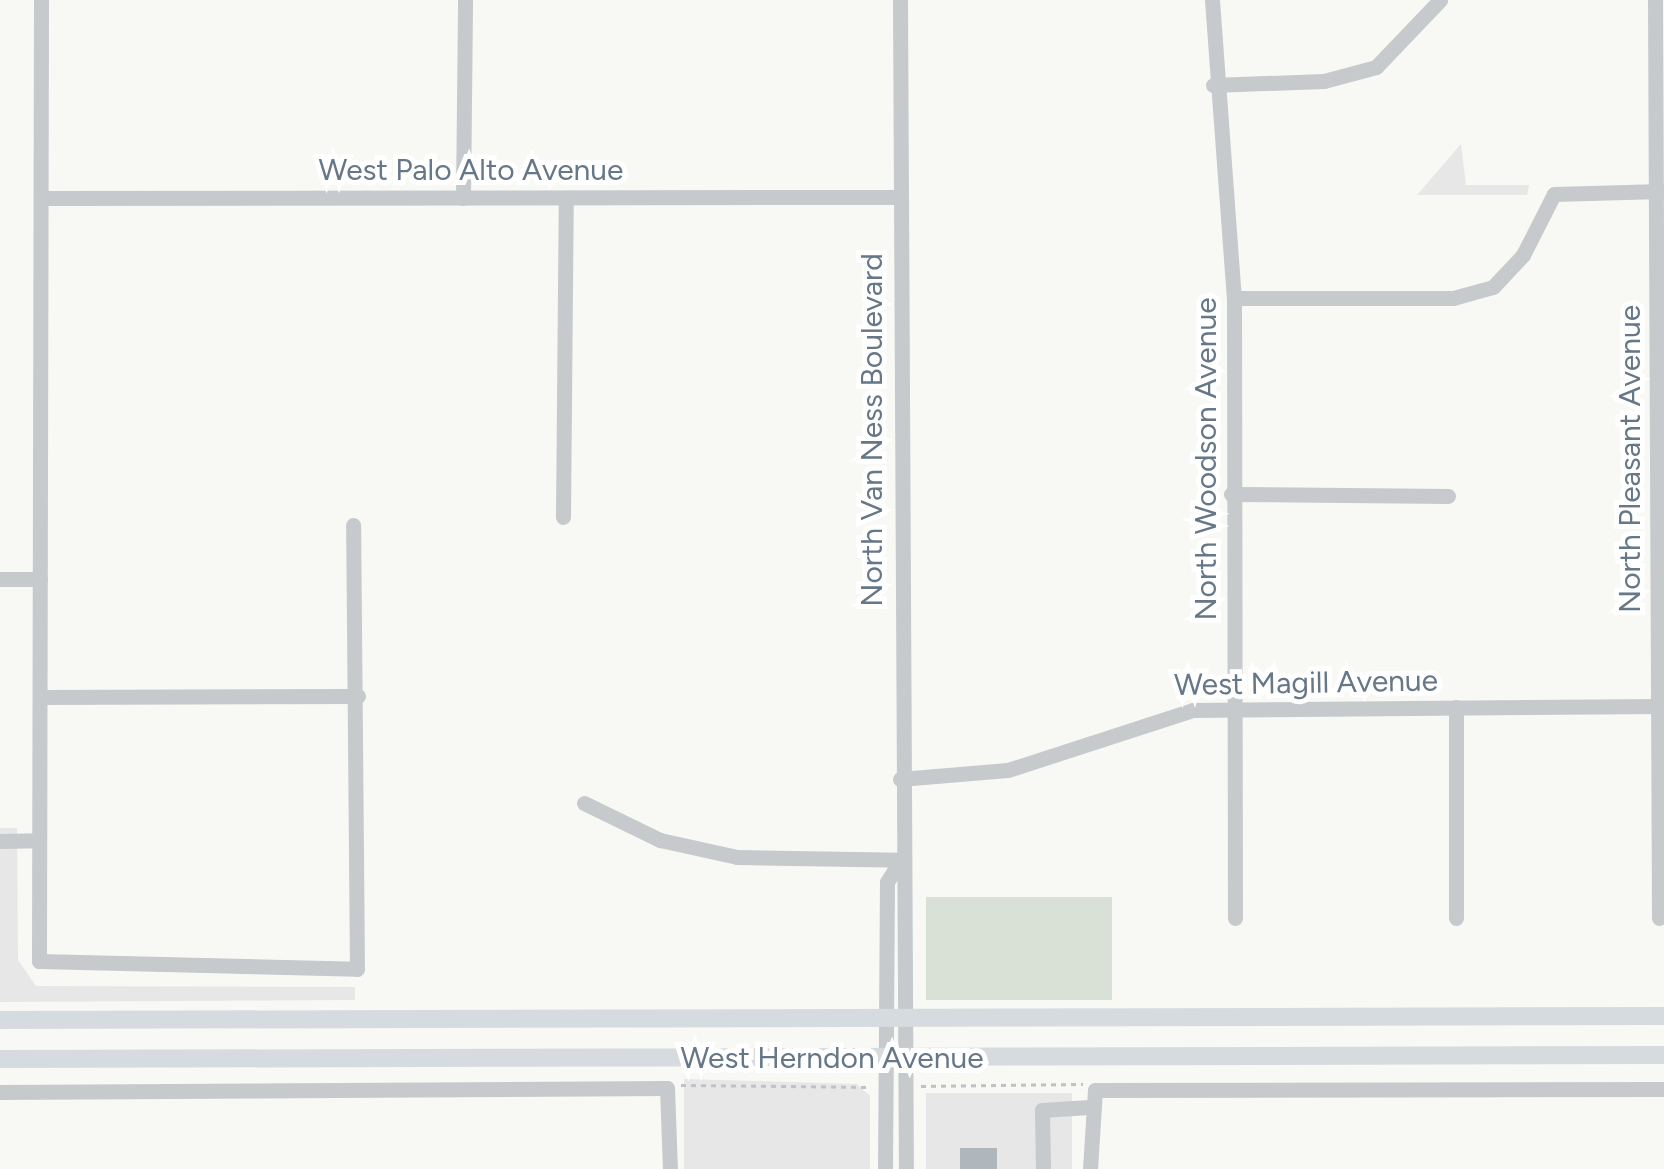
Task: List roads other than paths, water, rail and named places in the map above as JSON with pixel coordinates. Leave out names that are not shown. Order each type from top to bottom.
[{"type":"main road","name":"West Herndon Avenue","points":[[0,1020],[1664,1016]]},
{"type":"main road","name":"West Herndon Avenue","points":[[0,1059],[1664,1055]]},
{"type":"street","points":[[41,0],[39,961],[356,969],[358,696],[353,524]]},
{"type":"street","points":[[463,198],[464,0]]},
{"type":"street","name":"North Van Ness Boulevard","points":[[900,0],[900,860],[909,881],[906,1169]]},
{"type":"street","name":"North Woodson Avenue","points":[[1212,0],[1213,84],[1234,298],[1231,494],[1235,918]]},
{"type":"street","points":[[1213,84],[1324,81],[1376,67],[1440,0]]},
{"type":"street","name":"North Pleasant Avenue","points":[[1655,0],[1660,191],[1660,918]]},
{"type":"street","points":[[1234,298],[1452,298],[1493,287],[1523,255],[1554,194],[1660,191]]},
{"type":"street","name":"West Palo Alto Avenue","points":[[41,198],[900,196]]},
{"type":"street","points":[[564,517],[566,199]]},
{"type":"street","points":[[1231,494],[1448,496]]},
{"type":"street","points":[[0,579],[40,579]]},
{"type":"street","points":[[41,697],[358,696]]},
{"type":"street","name":"West Magill Avenue","points":[[900,779],[996,773],[1160,714],[1236,709],[1662,706]]},
{"type":"street","points":[[1456,707],[1456,918]]},
{"type":"street","points":[[584,803],[660,840],[737,857],[900,860]]},
{"type":"street","points":[[0,841],[38,840]]},
{"type":"street","name":"North Van Ness Boulevard","points":[[885,1169],[887,882],[900,860]]},
{"type":"street","points":[[1090,1169],[1091,1087],[1664,1089]]},
{"type":"street","points":[[0,1092],[667,1088],[670,1169]]},
{"type":"street","points":[[1043,1169],[1042,1110],[1089,1107]]}]
